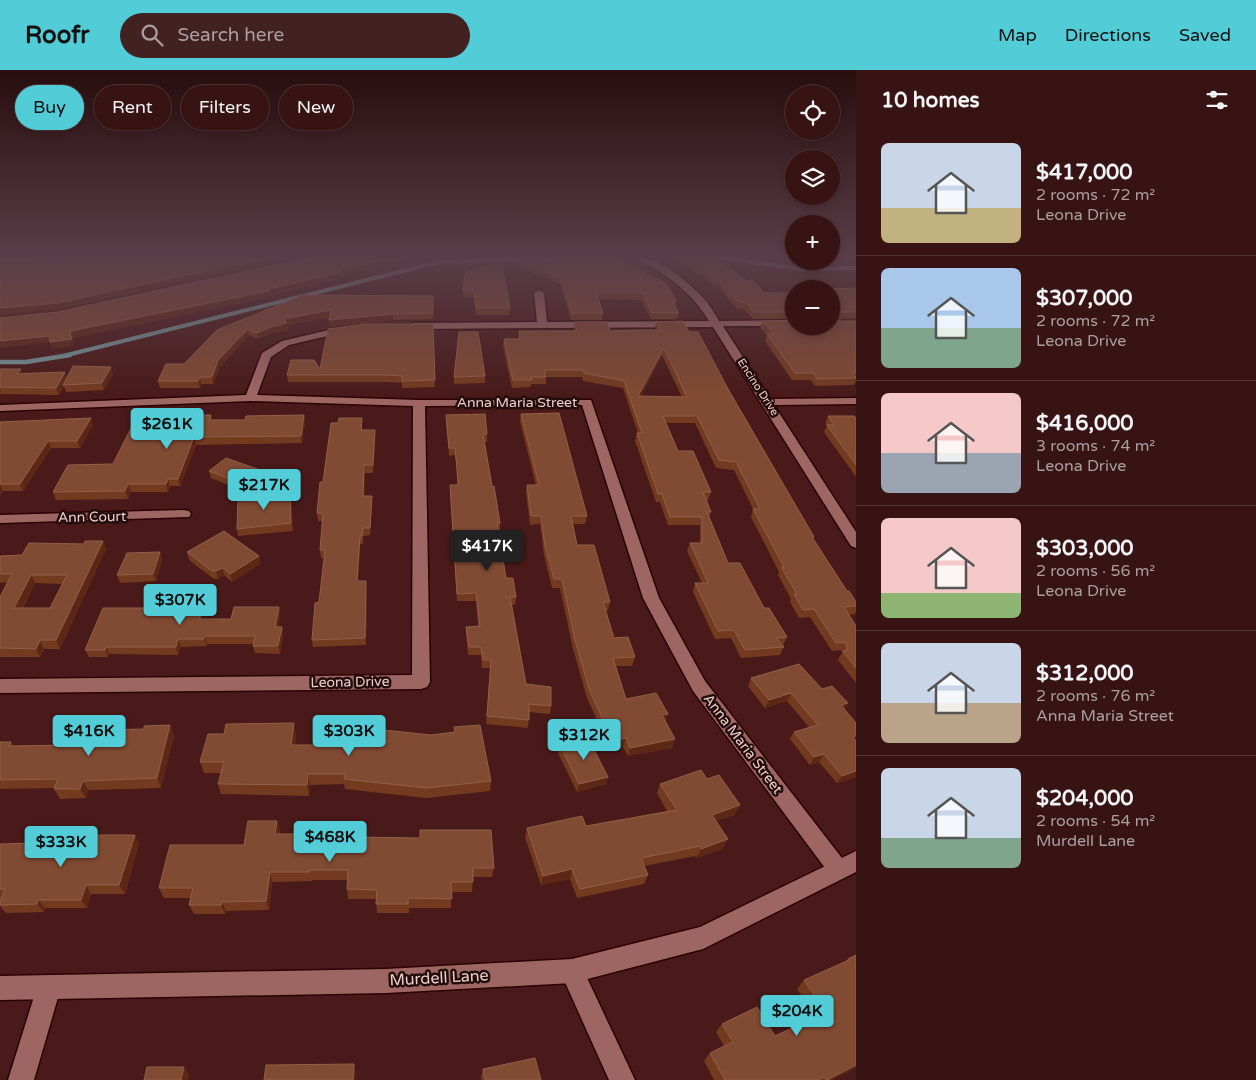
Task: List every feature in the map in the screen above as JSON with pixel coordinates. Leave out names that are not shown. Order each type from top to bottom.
[{"type":"street","points":[[541,302],[542,326]]},
{"type":"street","name":"Encino Drive","points":[[701,302],[856,542]]},
{"type":"street","points":[[401,326],[785,323]]},
{"type":"street","points":[[250,398],[266,355],[272,350],[286,343],[359,327]]},
{"type":"street","name":"Anna Maria Street","points":[[0,408],[250,398],[419,403],[588,402],[651,598],[699,686],[847,865]]},
{"type":"street","points":[[767,402],[856,401]]},
{"type":"street","name":"Leona Drive","points":[[0,686],[421,682],[419,403]]},
{"type":"street","name":"Ann Court","points":[[0,519],[184,514]]},
{"type":"street","name":"Murdell Lane","points":[[0,988],[386,981],[572,971],[703,938],[847,865]]},
{"type":"street","points":[[572,971],[622,1080]]},
{"type":"street","points":[[21,1080],[49,987]]},
{"type":"building","points":[[0,302],[62,302],[58,303],[0,308]]},
{"type":"building","points":[[104,302],[214,302],[70,331],[72,339],[50,342],[49,336],[0,341],[0,318],[58,312]]},
{"type":"building","points":[[285,302],[433,302],[433,313],[393,314],[329,320],[331,310],[284,319],[287,323],[257,333],[248,329],[218,360],[212,377],[200,377],[198,381],[158,381],[166,364],[184,364],[217,330]]},
{"type":"building","points":[[475,302],[509,302],[510,308],[476,308]]},
{"type":"building","points":[[569,302],[599,302],[603,313],[572,313]]},
{"type":"building","points":[[647,302],[673,302],[679,313],[652,313]]},
{"type":"building","points":[[746,302],[785,302],[785,312],[754,312]]},
{"type":"building","points":[[840,302],[856,302],[856,312],[840,312]]},
{"type":"building","points":[[683,321],[689,332],[698,332],[728,389],[814,537],[812,537],[856,602],[856,606],[844,607],[856,626],[856,668],[843,651],[847,650],[846,642],[836,643],[814,609],[803,610],[794,594],[797,594],[781,567],[784,567],[753,509],[760,509],[736,462],[719,460],[697,416],[663,416],[678,451],[693,451],[711,492],[703,492],[711,512],[707,512],[728,563],[740,563],[764,608],[769,608],[787,637],[776,638],[784,647],[745,650],[734,630],[718,631],[695,583],[708,583],[690,543],[702,543],[702,517],[670,517],[662,494],[658,494],[637,433],[642,433],[624,381],[584,373],[583,370],[544,370],[546,377],[531,377],[532,380],[513,380],[504,339],[520,339],[519,331],[577,331],[574,322],[607,322],[610,331],[661,330],[656,322]],"holes":[[[664,348],[687,397],[638,396]]]},
{"type":"building","points":[[762,321],[785,321],[785,335],[840,335],[840,321],[856,321],[856,372],[852,372],[856,378],[817,379],[813,373],[795,373],[767,334],[774,334]]},
{"type":"building","points":[[366,324],[433,324],[435,380],[402,381],[402,376],[387,375],[287,375],[291,360],[314,360],[320,369],[328,329]]},
{"type":"building","points":[[459,332],[478,332],[485,376],[454,377]]},
{"type":"building","points":[[73,366],[111,367],[102,383],[63,385]]},
{"type":"building","points":[[0,369],[21,369],[17,374],[65,372],[56,388],[0,387]]},
{"type":"building","points":[[559,413],[587,516],[571,516],[577,545],[594,545],[610,602],[603,602],[614,638],[628,637],[635,657],[613,658],[626,699],[656,693],[668,714],[662,715],[675,739],[630,748],[626,738],[613,741],[589,689],[575,640],[562,579],[554,579],[545,546],[541,516],[531,516],[527,485],[539,485],[521,414]]},
{"type":"building","points":[[485,414],[487,434],[483,434],[500,523],[497,523],[506,578],[513,578],[516,597],[510,597],[526,684],[551,687],[551,706],[529,704],[529,720],[487,716],[491,660],[483,660],[481,647],[469,647],[466,627],[480,626],[476,593],[457,594],[450,485],[458,485],[457,468],[455,448],[449,448],[446,415]]},
{"type":"building","points":[[211,415],[209,420],[245,420],[246,416],[304,415],[301,436],[194,437],[178,479],[168,479],[166,484],[128,484],[125,491],[53,492],[68,465],[113,464],[135,420],[148,420],[150,416]]},
{"type":"building","points":[[828,416],[854,416],[856,418],[856,465],[827,425],[834,425]]},
{"type":"building","points":[[91,418],[77,441],[48,441],[20,484],[0,484],[0,422]]},
{"type":"building","points":[[339,418],[362,418],[361,430],[375,430],[373,465],[364,465],[363,496],[372,496],[370,528],[363,528],[362,536],[360,536],[357,581],[366,581],[365,638],[312,640],[315,603],[319,602],[325,550],[320,550],[323,514],[317,513],[320,482],[323,482],[331,423],[338,423]]},
{"type":"building","points":[[226,458],[263,471],[246,485],[209,471]]},
{"type":"building","points":[[290,494],[291,523],[237,529],[238,499]]},
{"type":"building","points":[[224,531],[259,556],[230,574],[223,568],[212,571],[187,552]]},
{"type":"building","points":[[85,541],[103,541],[56,640],[40,640],[36,649],[0,648],[0,597],[12,574],[0,574],[0,556],[22,555],[29,543],[84,544]],"holes":[[[31,575],[67,575],[50,608],[14,608]]]},
{"type":"building","points":[[160,552],[153,574],[117,575],[127,553]]},
{"type":"building","points":[[164,597],[185,597],[180,615],[201,614],[199,619],[231,619],[234,607],[279,607],[275,627],[282,627],[278,646],[253,646],[255,636],[205,636],[204,639],[178,639],[176,647],[106,647],[105,650],[85,650],[103,608],[160,608]]},
{"type":"building","points":[[799,664],[822,689],[832,686],[848,703],[841,705],[856,723],[856,736],[853,737],[856,741],[856,771],[842,776],[824,754],[814,757],[794,732],[818,725],[791,693],[769,700],[751,678]]},
{"type":"building","points":[[294,723],[291,745],[351,745],[355,727],[431,735],[455,732],[454,727],[480,725],[491,781],[426,788],[344,779],[345,774],[308,774],[307,785],[218,784],[224,762],[200,762],[208,734],[224,734],[226,724]]},
{"type":"building","points":[[170,725],[157,778],[83,781],[80,789],[54,789],[58,779],[0,780],[0,742],[11,742],[9,746],[71,745],[78,727],[103,727],[101,730],[144,729],[144,726]]},
{"type":"building","points":[[588,738],[608,777],[579,784],[560,745]]},
{"type":"building","points":[[701,770],[707,779],[719,775],[740,805],[712,815],[728,839],[701,849],[700,846],[641,858],[648,875],[580,889],[572,869],[543,876],[527,828],[582,816],[586,826],[677,810],[660,784]]},
{"type":"building","points":[[248,821],[277,821],[275,834],[339,834],[340,827],[355,827],[354,837],[420,838],[420,830],[491,830],[494,868],[473,868],[473,882],[451,882],[452,899],[408,898],[408,904],[376,904],[377,890],[347,889],[348,870],[270,872],[266,901],[222,902],[221,905],[189,905],[193,888],[159,888],[170,845],[244,845]]},
{"type":"building","points":[[71,835],[135,835],[119,885],[86,885],[81,900],[38,900],[37,904],[0,905],[5,889],[0,889],[0,844],[69,842]]},
{"type":"building","points":[[856,955],[856,1065],[827,1080],[824,1077],[818,1080],[725,1080],[710,1053],[733,1042],[722,1024],[757,1007],[775,1036],[826,1012],[804,980]]},
{"type":"building","points":[[535,1058],[541,1080],[485,1080],[483,1069]]},
{"type":"building","points":[[354,1064],[353,1080],[264,1080],[266,1065]]},
{"type":"building","points":[[147,1067],[184,1067],[181,1080],[144,1080]]},
{"type":"waterway","points":[[63,356],[278,302]]},
{"type":"waterway","points":[[0,362],[26,362],[70,355]]}]
